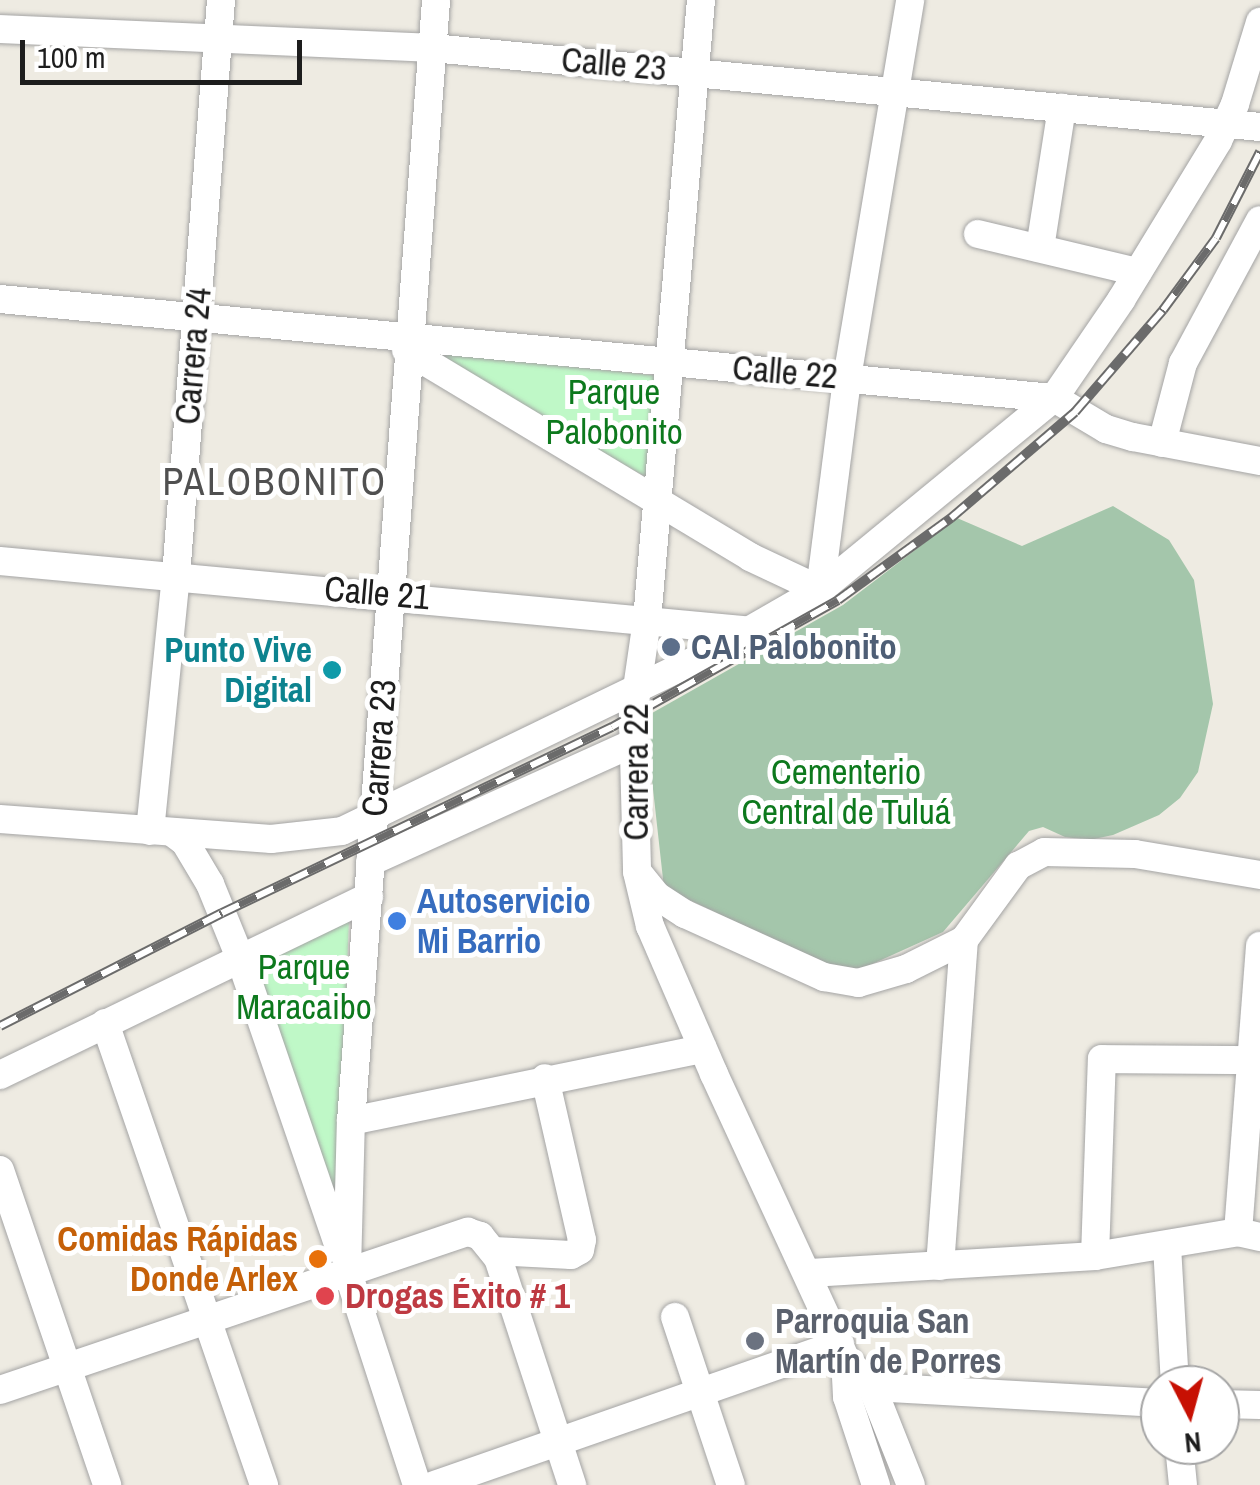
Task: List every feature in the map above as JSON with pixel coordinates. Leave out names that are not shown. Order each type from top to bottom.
[{"type":"street","name":"Carrera 24","points":[[161,832],[176,576],[220,0]]},
{"type":"street","name":"Carrera 23","points":[[418,1485],[347,1270],[351,1120],[436,0]]},
{"type":"street","name":"Carrera 22","points":[[702,0],[647,620],[631,744],[637,872],[650,926],[703,1048],[843,1351],[872,1388],[911,1485]]},
{"type":"street","points":[[820,590],[847,378],[910,0]]},
{"type":"street","points":[[0,819],[301,839],[374,819],[753,631],[820,590],[1054,398],[1138,272],[1226,123],[1260,22]]},
{"type":"street","name":"Calle 23","points":[[0,29],[432,48],[696,70],[1260,127]]},
{"type":"street","points":[[1040,248],[1062,108]]},
{"type":"street","points":[[1162,444],[1182,362],[1260,220]]},
{"type":"street","points":[[978,234],[1138,272]]},
{"type":"street","name":"Calle 22","points":[[0,299],[407,344],[671,362],[1054,398],[1106,428],[1162,444],[1260,461]]},
{"type":"street","points":[[407,344],[750,557],[820,590]]},
{"type":"street","name":"Calle 21","points":[[0,561],[390,594],[753,631]]},
{"type":"street","points":[[370,862],[631,744]]},
{"type":"street","points":[[161,832],[185,842],[210,884],[240,958],[347,1270]]},
{"type":"street","points":[[940,1266],[964,940],[1006,879],[1030,858],[1093,850],[1260,876]]},
{"type":"street","points":[[637,872],[657,896],[685,914],[841,982],[877,980],[964,940]]},
{"type":"street","points":[[0,1075],[369,897]]},
{"type":"street","points":[[810,1273],[1095,1256],[1249,1234],[1252,1060],[1260,946]]},
{"type":"street","points":[[105,1023],[264,1485]]},
{"type":"street","points":[[351,1120],[703,1048]]},
{"type":"street","points":[[1095,1256],[1102,1059],[1252,1060]]},
{"type":"street","points":[[0,1390],[455,1234],[487,1244],[572,1254],[580,1250],[582,1240],[545,1078]]},
{"type":"street","points":[[0,1170],[11,1242],[66,1366],[100,1483]]},
{"type":"street","points":[[487,1244],[572,1485]]},
{"type":"street","points":[[1166,1246],[1173,1365]]},
{"type":"street","points":[[675,1318],[731,1485]]},
{"type":"street","points":[[434,1485],[843,1351],[847,1396],[876,1485]]},
{"type":"street","points":[[872,1388],[1140,1401]]},
{"type":"green space","name":"Parque Palobonito","points":[[427,352],[661,376],[651,480]]},
{"type":"green space","name":"Cementerio Central de Tuluá","points":[[1113,506],[1169,540],[1194,580],[1213,704],[1198,772],[1180,798],[1159,815],[1113,835],[1089,840],[1065,837],[1043,827],[1029,831],[943,932],[848,975],[664,888],[645,717],[843,605],[957,518],[1022,546]]},
{"type":"green space","name":"Parque Maracaibo","points":[[349,919],[338,1210],[251,965]]},
{"type":"railway","points":[[0,1026],[222,913],[612,727],[838,600],[951,518],[1075,412],[1163,310],[1216,238],[1260,152]]},
{"type":"place","name":"CAI Palobonito","points":[[671,647]]},
{"type":"place","name":"Punto Vive Digital","points":[[332,670]]},
{"type":"place","name":"Autoservicio Mi Barrio","points":[[397,921]]},
{"type":"place","name":"Comidas Rápidas Donde Arlex","points":[[318,1259]]},
{"type":"place","name":"Drogas Éxito # 1","points":[[325,1296]]},
{"type":"place","name":"Parroquia San Martín de Porres","points":[[755,1341]]},
{"type":"district","name":"PALOBONITO","points":[[275,482]]}]
